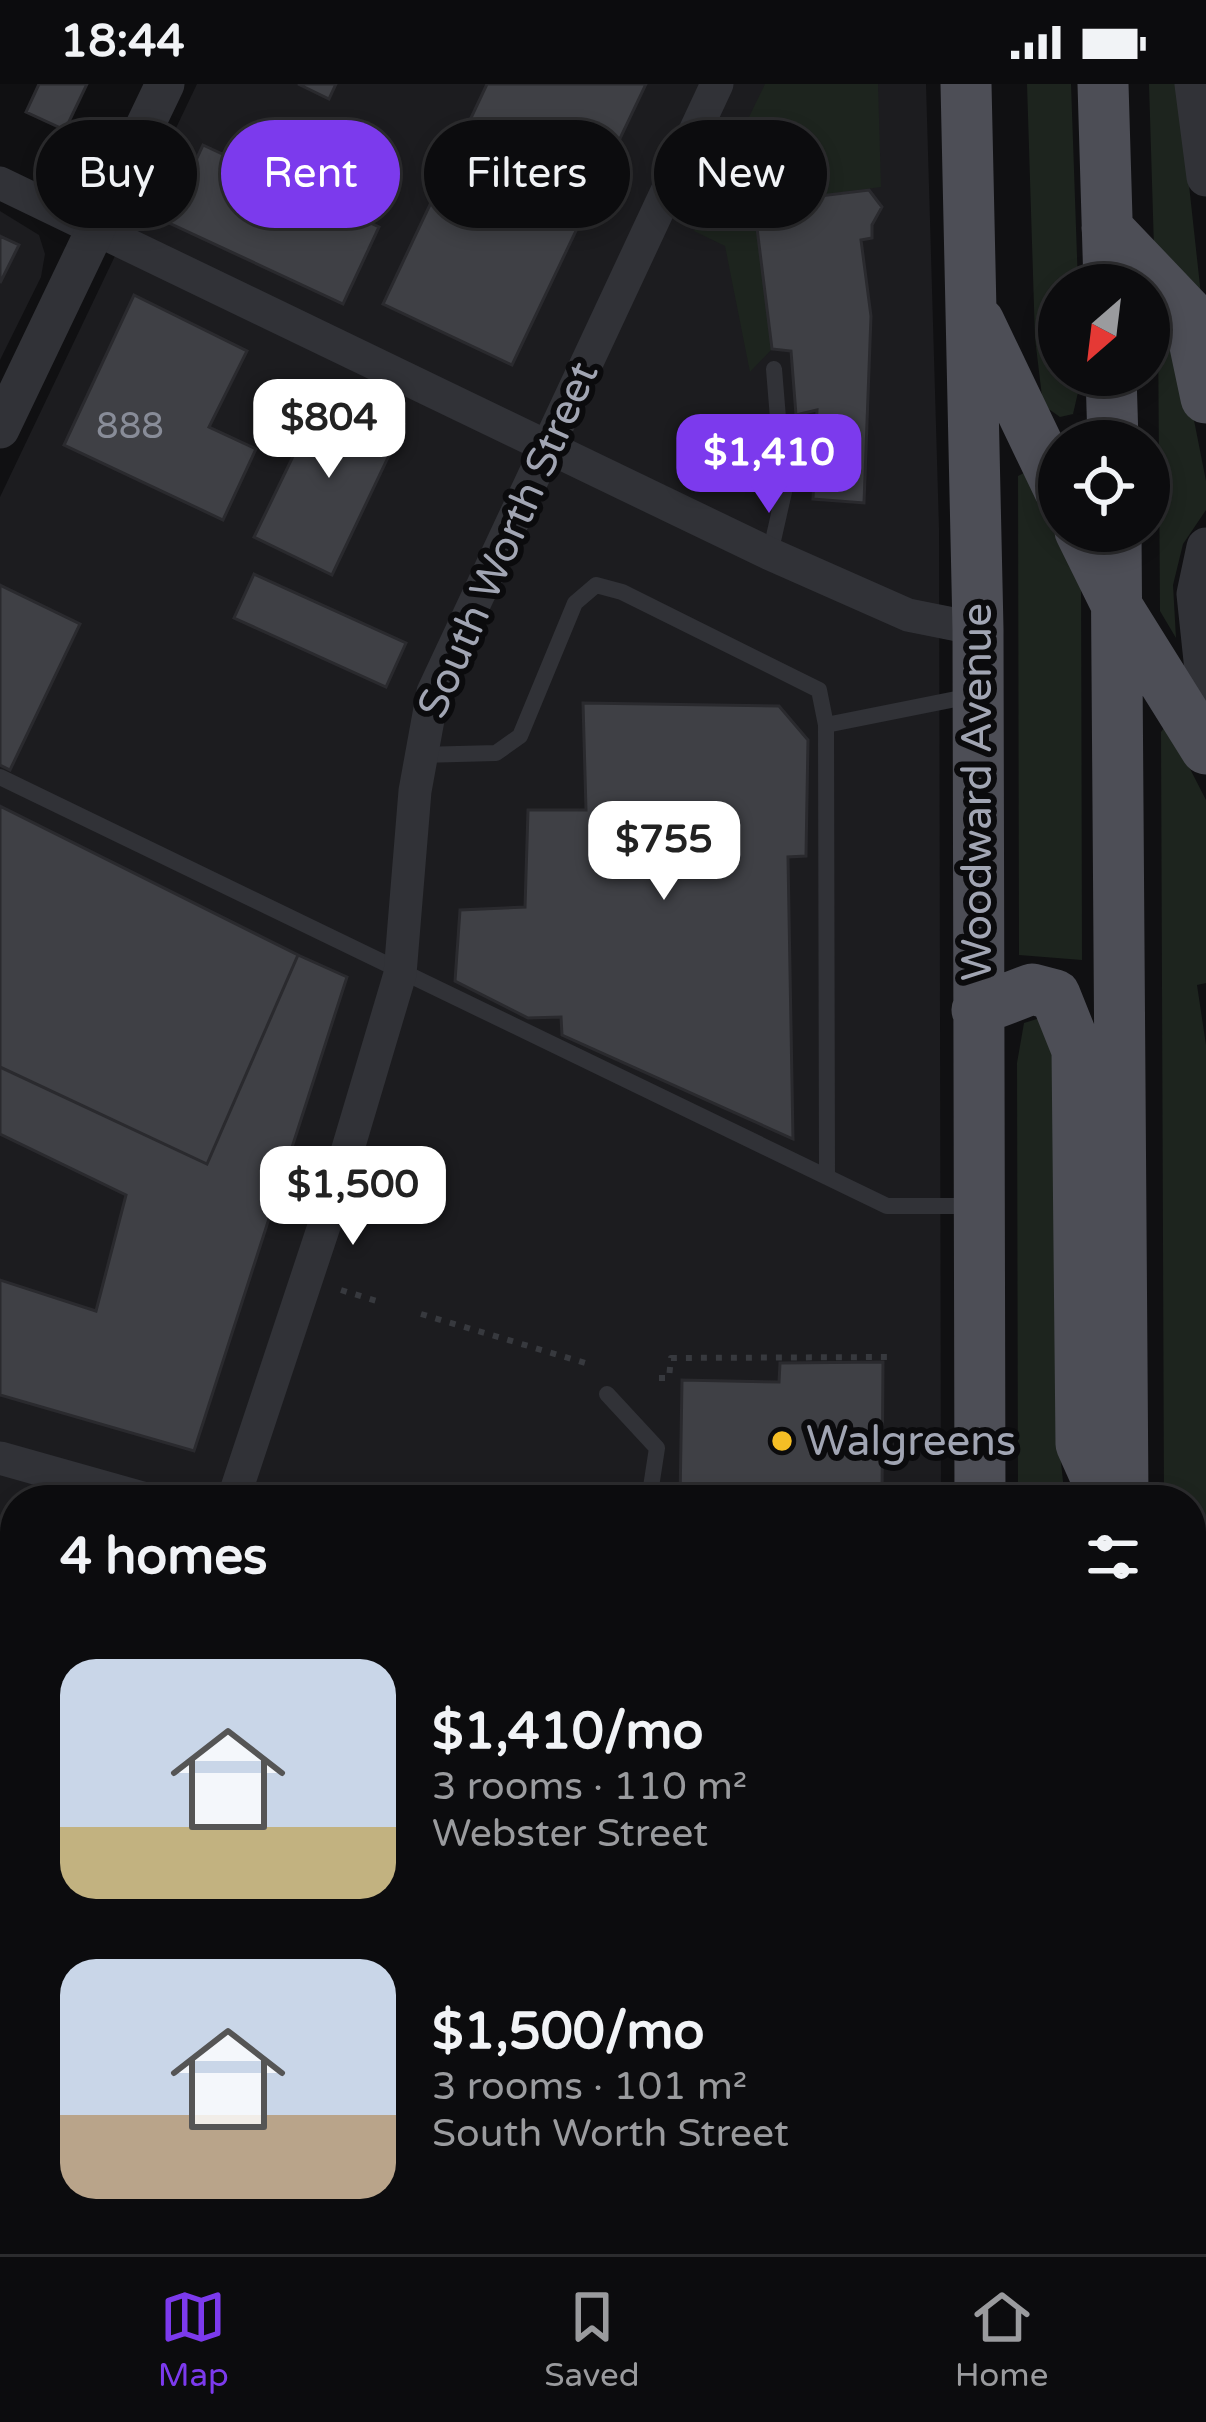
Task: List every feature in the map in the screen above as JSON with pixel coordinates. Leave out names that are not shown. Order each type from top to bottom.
[{"type":"main road","name":"Woodward Avenue","points":[[966,84],[978,629],[980,1485]]},
{"type":"main road","points":[[1103,84],[1108,264]]},
{"type":"main road","points":[[1107,228],[1187,313],[1206,398]]},
{"type":"main road","points":[[970,306],[1038,446]]},
{"type":"main road","points":[[1090,552],[1118,608],[1206,749]]},
{"type":"main road","points":[[1117,552],[1123,1485]]},
{"type":"main road","points":[[977,1010],[1032,989],[1055,995],[1077,1050],[1081,1444],[1099,1485]]},
{"type":"street","points":[[0,429],[165,84]]},
{"type":"street","name":"South Worth Street","points":[[238,1485],[333,1199],[400,974],[420,754],[433,692],[717,84]]},
{"type":"street","points":[[1194,84],[1206,177]]},
{"type":"street","points":[[0,183],[770,554],[908,615],[978,629]]},
{"type":"street","points":[[1206,547],[1196,594],[1206,688]]},
{"type":"street","points":[[0,1458],[96,1485]]},
{"type":"lane","points":[[770,554],[784,492],[774,369]]},
{"type":"lane","points":[[420,754],[496,753],[520,736],[575,603],[596,586],[622,592],[819,690],[826,725],[827,1177]]},
{"type":"lane","points":[[826,725],[977,694]]},
{"type":"lane","points":[[0,777],[887,1206],[977,1206]]},
{"type":"lane","points":[[608,1394],[657,1448],[652,1485]]},
{"type":"path","points":[[340,1290],[382,1303]]},
{"type":"path","points":[[421,1314],[592,1365]]},
{"type":"path","points":[[659,1378],[669,1378],[671,1358],[891,1357]]},
{"type":"shaded area","points":[[197,84],[926,84],[939,528],[941,1485],[0,1485],[0,497],[128,228],[197,228],[197,120],[180,120]]},
{"type":"shaded area","points":[[765,84],[878,84],[881,187],[827,194],[827,120],[748,120]]},
{"type":"shaded area","points":[[1027,84],[1071,84],[1077,264],[1038,264],[1038,363]]},
{"type":"shaded area","points":[[1149,84],[1178,84],[1201,295],[1154,248]]},
{"type":"shaded area","points":[[0,211],[39,235],[45,254],[41,277],[0,360]]},
{"type":"shaded area","points":[[757,228],[772,349],[750,372],[725,246],[694,231]]},
{"type":"shaded area","points":[[1170,330],[1177,334],[1206,481],[1206,510],[1183,544],[1173,585],[1176,638],[1160,611],[1160,552],[1170,552],[1170,420],[1159,420],[1159,396],[1170,396]]},
{"type":"shaded area","points":[[1042,396],[1077,396],[1073,414],[1060,417],[1043,405]]},
{"type":"shaded area","points":[[1028,471],[1038,489],[1038,552],[1073,552],[1081,567],[1082,960],[1019,955],[1018,476]]},
{"type":"shaded area","points":[[1167,724],[1206,800],[1206,983],[1197,985],[1206,1045],[1206,1485],[1164,1485],[1161,732]]},
{"type":"shaded area","points":[[1040,1018],[1059,1032],[1063,1485],[1018,1485],[1017,1063],[1024,1023]]},
{"type":"building","points":[[39,84],[87,84],[70,120],[43,120],[26,112]]},
{"type":"building","points":[[298,84],[336,84],[329,99]]},
{"type":"building","points":[[487,84],[646,84],[629,120],[470,120]]},
{"type":"building","points":[[203,145],[221,153],[221,228],[379,228],[343,304],[180,228],[197,228],[197,158]]},
{"type":"building","points":[[869,190],[882,207],[872,225],[872,238],[861,240],[871,316],[864,503],[813,499],[817,410],[796,415],[791,351],[772,349],[757,228],[827,228],[827,195]]},
{"type":"building","points":[[424,217],[424,228],[577,228],[512,365],[383,304]]},
{"type":"building","points":[[0,236],[19,245],[0,283]]},
{"type":"building","points":[[134,295],[247,351],[209,427],[256,449],[223,520],[64,445]]},
{"type":"building","points":[[327,386],[404,424],[332,575],[254,537]]},
{"type":"building","points":[[254,574],[406,643],[386,687],[234,618]]},
{"type":"building","points":[[0,585],[80,624],[10,770],[0,765]]},
{"type":"building","points":[[583,703],[779,706],[808,740],[806,856],[788,857],[793,1139],[562,1035],[561,1017],[528,1018],[455,981],[460,910],[525,907],[528,810],[586,810]]},
{"type":"building","points":[[0,806],[298,955],[207,1164],[0,1067]]},
{"type":"building","points":[[298,955],[347,977],[194,1451],[0,1395],[0,1280],[96,1311],[126,1195],[0,1134],[0,1067],[207,1164]]},
{"type":"building","name":"Walgreens","points":[[883,1362],[882,1485],[680,1485],[682,1380],[779,1382],[780,1363]]},
{"type":"place","name":"Walgreens","points":[[782,1441]]}]
